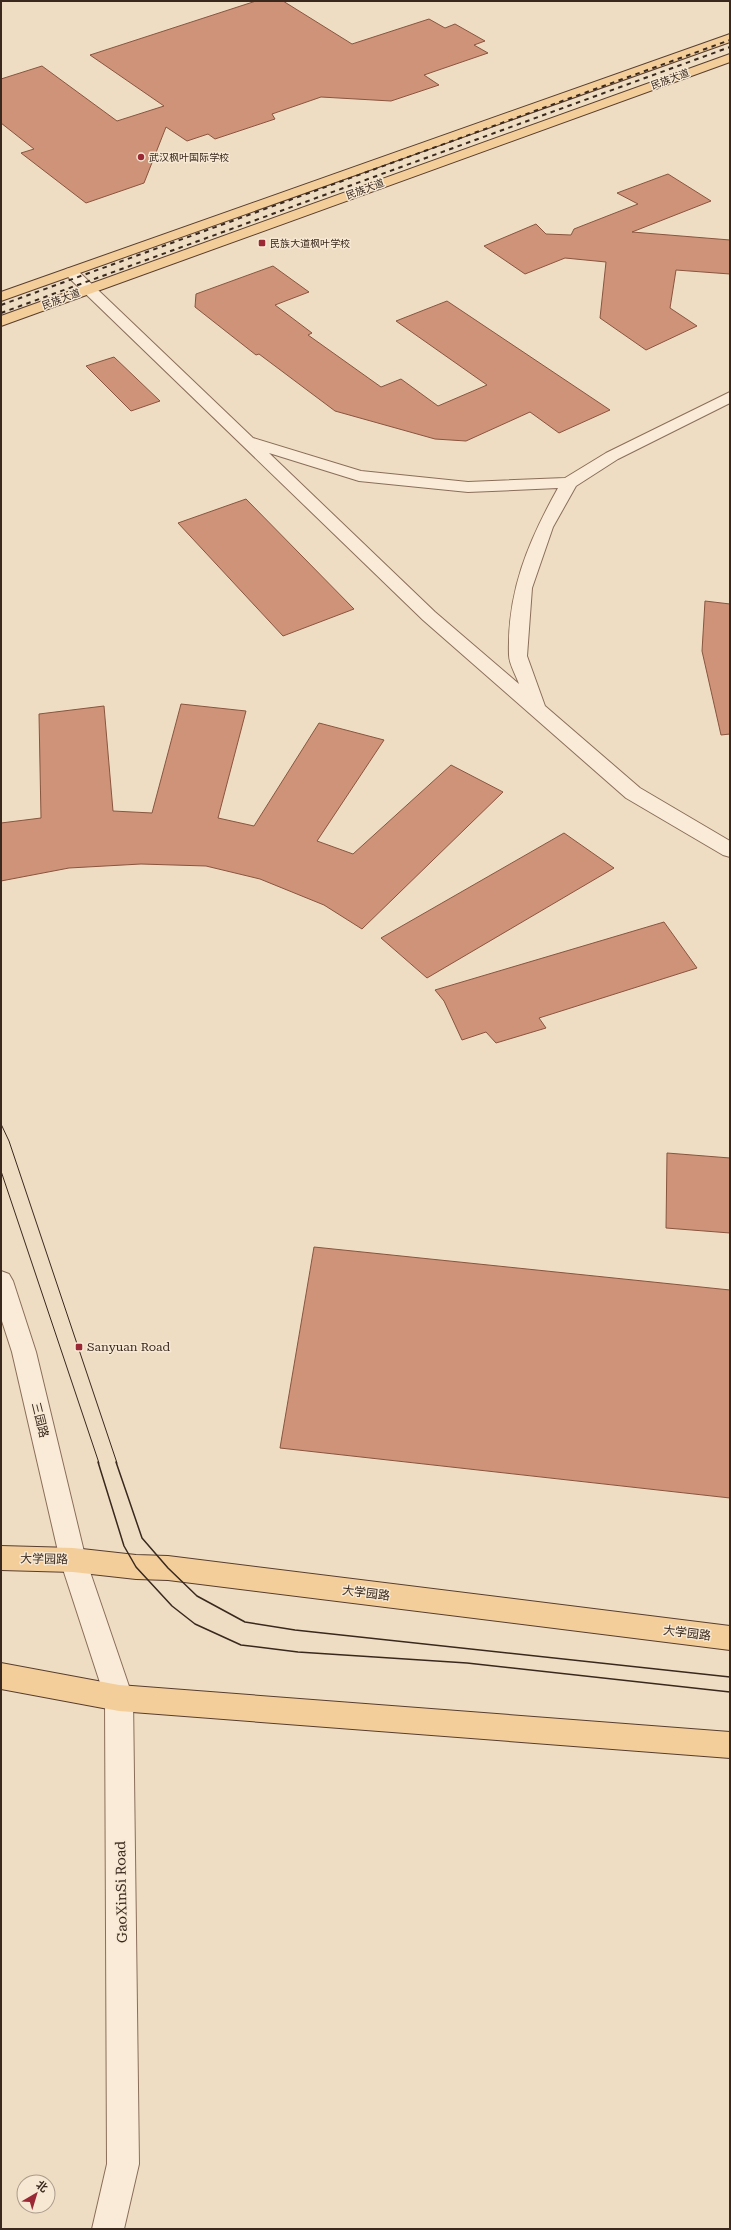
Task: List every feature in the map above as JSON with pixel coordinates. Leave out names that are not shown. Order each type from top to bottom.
[{"type":"main road","name":"民族大道","points":[[1,297],[730,38]]},
{"type":"main road","name":"民族大道","points":[[1,321],[730,58]]},
{"type":"main road","name":"大学园路","points":[[1,1558],[74,1560],[136,1567],[176,1569],[730,1638]]},
{"type":"main road","points":[[1,1676],[119,1698],[730,1745]]},
{"type":"street","points":[[72,272],[429,616],[536,710],[633,793],[730,850]]},
{"type":"street","points":[[536,710],[518,656],[523,588],[545,527],[569,483],[612,456],[730,398]]},
{"type":"street","points":[[246,440],[359,476],[468,487],[569,483]]},
{"type":"street","name":"三园路","points":[[1,1281],[24,1352],[74,1560]]},
{"type":"street","name":"GaoXinSi Road","points":[[74,1560],[119,1698],[123,2164],[108,2229]]},
{"type":"building","points":[[256,1],[283,1],[352,44],[429,19],[445,28],[455,24],[485,41],[474,45],[488,53],[424,75],[439,85],[391,101],[321,97],[272,114],[275,119],[215,139],[208,134],[187,141],[166,127],[144,183],[86,203],[21,153],[34,149],[1,123],[1,79],[42,66],[117,121],[164,106],[90,55]]},
{"type":"building","points":[[668,174],[711,201],[632,232],[730,240],[730,274],[676,270],[670,308],[697,326],[646,350],[600,318],[606,262],[565,258],[525,274],[484,246],[536,224],[546,234],[571,235],[574,229],[638,204],[617,193]]},
{"type":"building","points":[[273,266],[309,292],[275,305],[312,333],[308,335],[381,387],[401,379],[438,406],[487,385],[396,321],[447,301],[610,410],[559,433],[530,412],[466,441],[435,439],[335,411],[259,354],[256,355],[195,307],[196,294]]},
{"type":"building","points":[[114,357],[160,401],[131,411],[86,366]]},
{"type":"building","points":[[246,499],[354,609],[283,636],[178,523]]},
{"type":"building","points":[[705,601],[730,604],[730,734],[721,735],[702,651]]},
{"type":"building","points":[[181,704],[246,711],[218,818],[254,826],[319,723],[384,740],[317,841],[353,854],[451,765],[503,792],[362,929],[324,905],[260,879],[206,866],[141,864],[69,868],[1,881],[1,823],[41,818],[39,714],[104,706],[113,811],[152,813]]},
{"type":"building","points":[[564,833],[614,868],[427,978],[381,938]]},
{"type":"building","points":[[664,922],[697,968],[539,1018],[546,1028],[496,1043],[486,1032],[462,1040],[444,1001],[435,990]]},
{"type":"building","points":[[667,1153],[730,1158],[730,1233],[666,1228]]},
{"type":"building","points":[[314,1247],[730,1290],[730,1498],[280,1448]]},
{"type":"tram line","points":[[1,1124],[9,1141],[117,1463]]},
{"type":"tram line","points":[[1,1171],[99,1463]]},
{"type":"tram line","points":[[98,1462],[124,1546],[136,1567],[172,1606],[195,1624],[241,1645],[298,1652],[467,1663],[730,1692]]},
{"type":"tram line","points":[[116,1462],[142,1538],[168,1568],[197,1596],[245,1622],[295,1630],[730,1677]]},
{"type":"railway","points":[[1,305],[730,40]]},
{"type":"railway","points":[[1,313],[730,47]]},
{"type":"place","name":"武汉枫叶国际学校","points":[[141,157]]},
{"type":"place","name":"民族大道枫叶学校","points":[[262,243]]},
{"type":"place","name":"Sanyuan Road","points":[[79,1347]]}]
